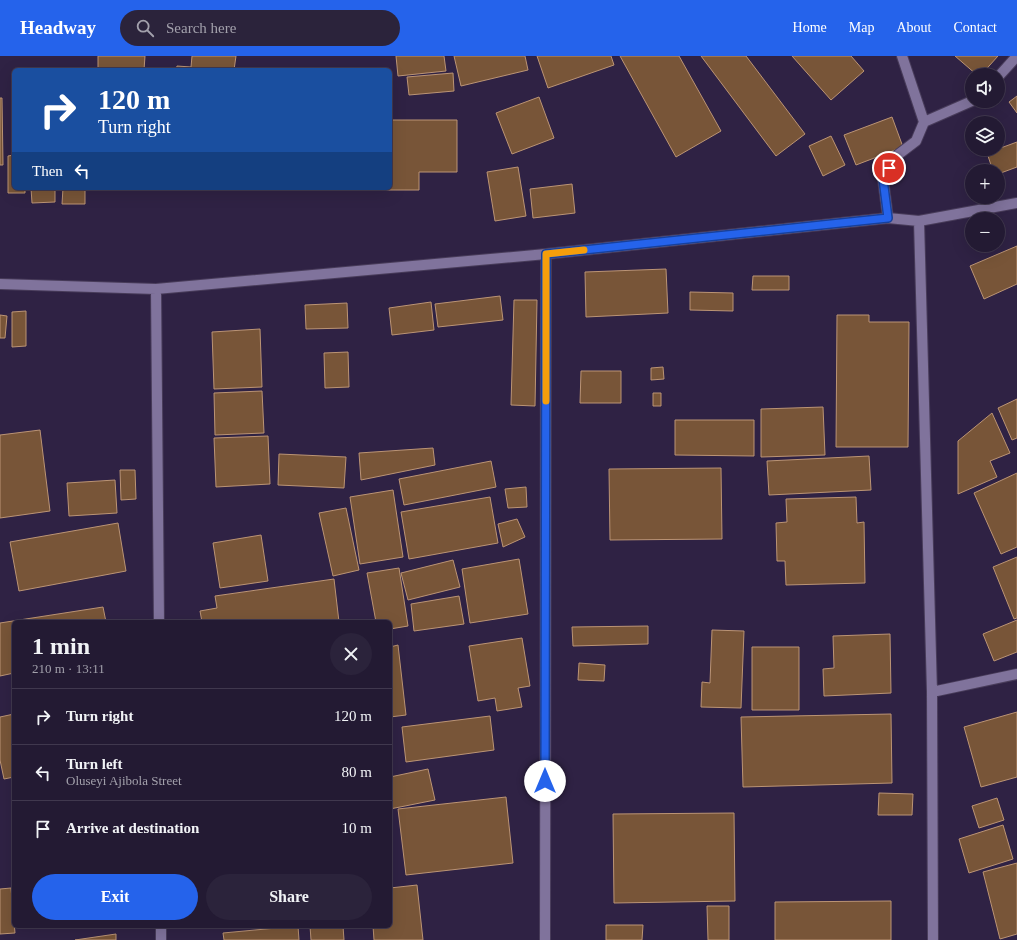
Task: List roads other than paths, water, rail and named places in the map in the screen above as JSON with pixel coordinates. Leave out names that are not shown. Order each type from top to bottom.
[{"type":"street","points":[[888,218],[883,179],[895,157],[916,141],[924,122],[902,56]]},
{"type":"street","points":[[1005,69],[1017,56]]},
{"type":"street","points":[[924,122],[965,104]]},
{"type":"street","points":[[0,284],[156,289],[546,254],[888,218],[919,221],[1017,203]]},
{"type":"street","points":[[919,221],[932,692],[933,940]]},
{"type":"street","points":[[544,940],[546,254]]},
{"type":"street","points":[[156,289],[159,620]]},
{"type":"street","points":[[932,692],[1017,674]]},
{"type":"street","points":[[161,928],[161,940]]}]
